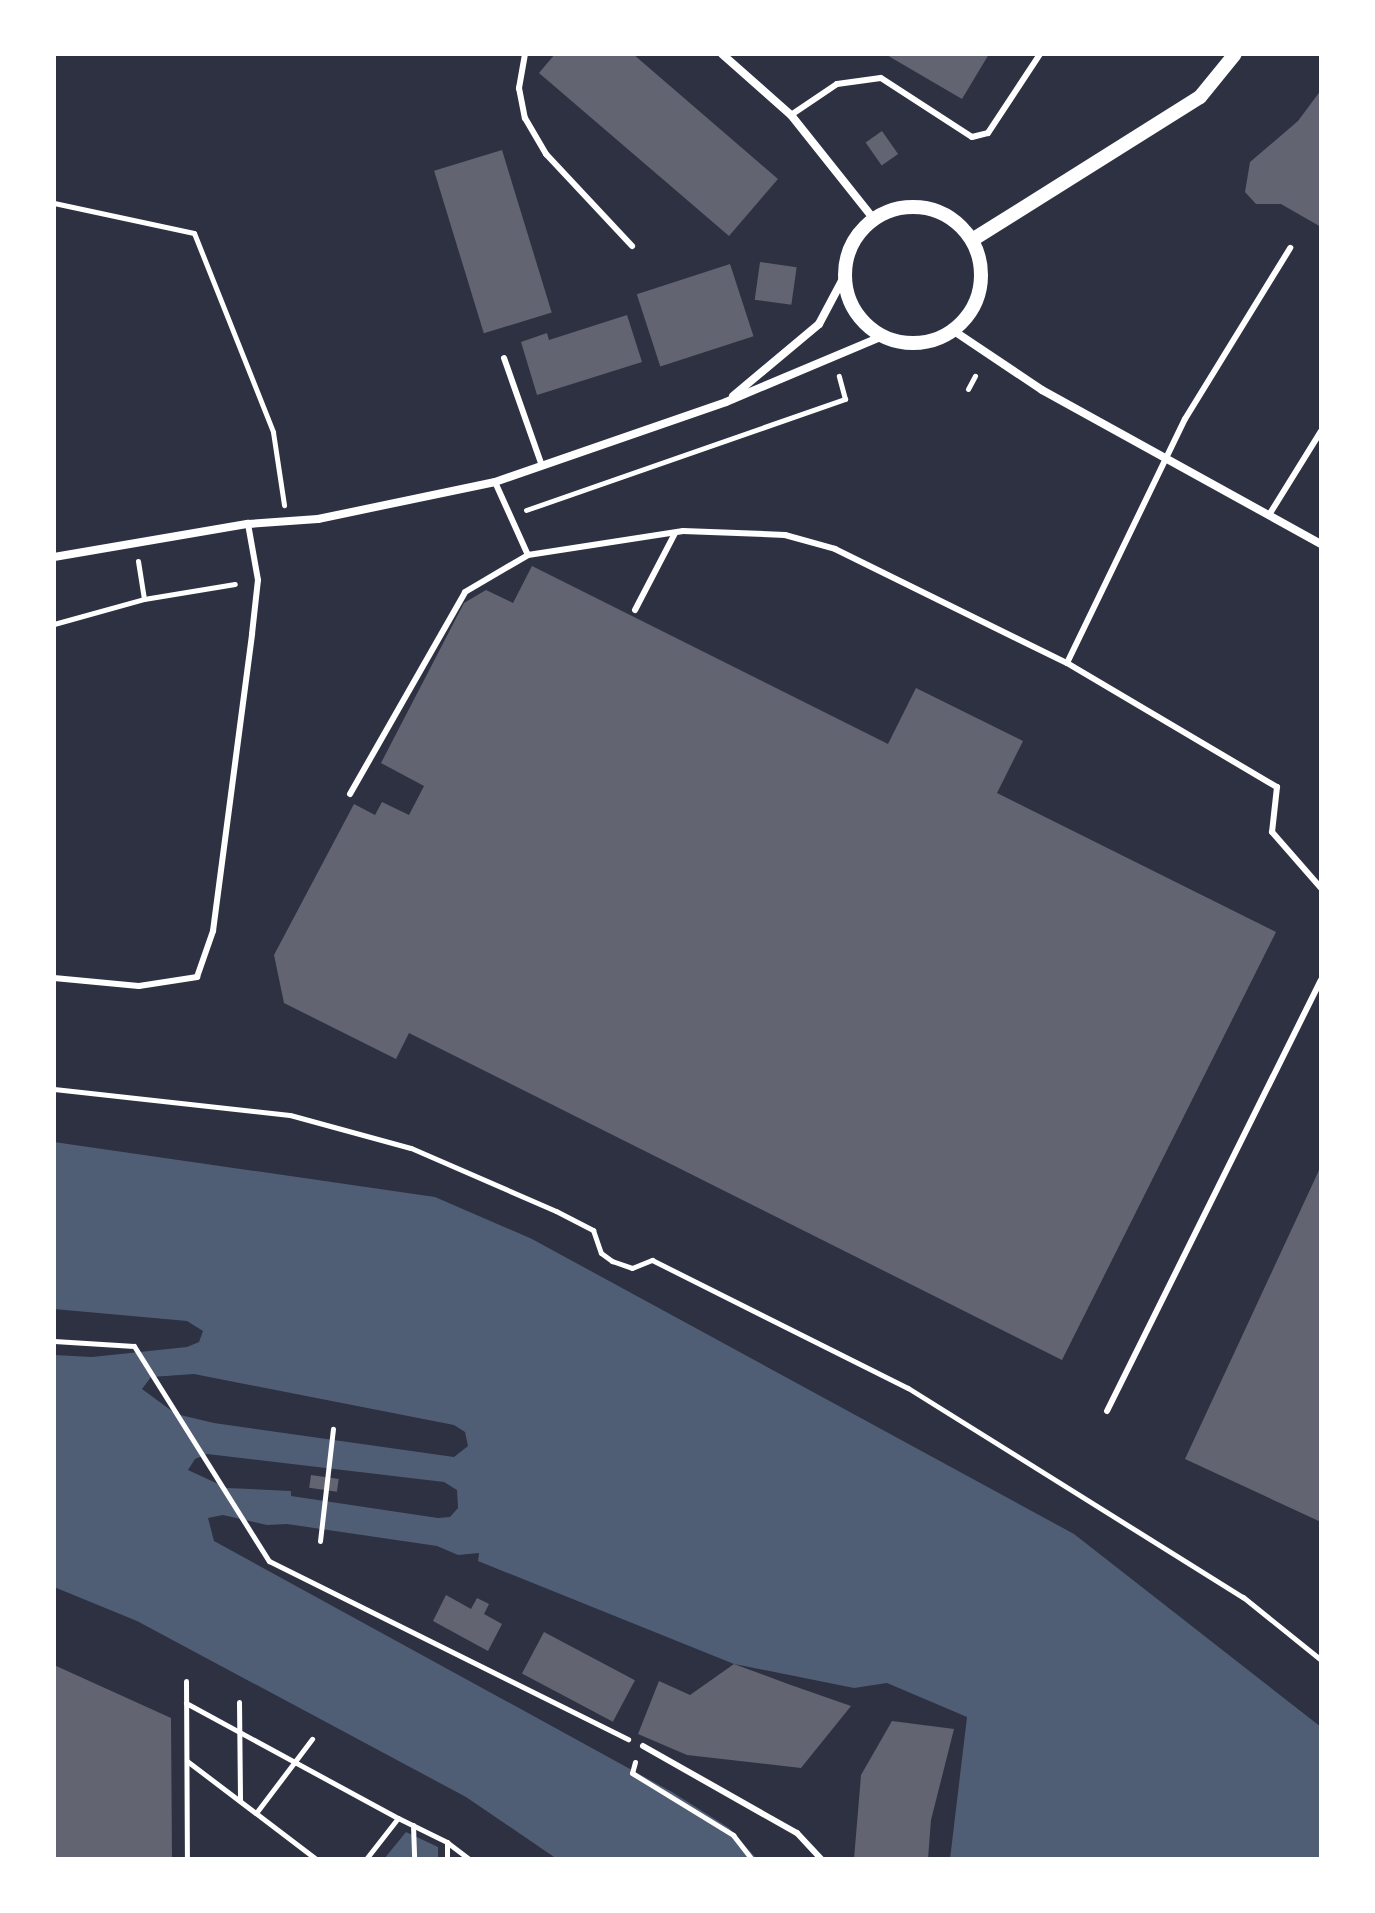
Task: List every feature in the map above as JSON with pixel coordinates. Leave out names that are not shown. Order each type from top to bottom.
[{"type":"street","points":[[722,54],[791,115],[873,218]]},
{"type":"street","points":[[972,240],[1200,97],[1235,54]]},
{"type":"street","points":[[726,402],[807,338],[844,277],[851,244],[873,218],[916,206],[958,222],[972,240],[981,264],[981,289],[971,313],[954,331],[931,342],[906,344],[881,337],[854,312],[844,277]]},
{"type":"street","points":[[954,331],[1042,390],[1321,544]]},
{"type":"street","points":[[54,557],[248,524],[318,519],[495,482],[726,402],[881,337]]},
{"type":"lane","points":[[525,54],[519,88],[525,118],[546,154],[632,246]]},
{"type":"lane","points":[[791,115],[837,84],[881,78],[972,137],[988,133],[1040,54]]},
{"type":"lane","points":[[1067,663],[1168,462],[1185,419],[1290,248]]},
{"type":"lane","points":[[504,358],[542,466]]},
{"type":"lane","points":[[1269,515],[1321,431]]},
{"type":"lane","points":[[495,482],[528,555]]},
{"type":"lane","points":[[54,978],[139,986],[197,977],[213,931],[252,634],[258,580],[248,524]]},
{"type":"lane","points":[[635,610],[675,533]]},
{"type":"lane","points":[[350,794],[465,592],[528,555],[675,533],[785,535],[835,549],[1067,663],[1277,787],[1272,832],[1321,888]]},
{"type":"lane","points":[[1107,1411],[1321,980]]},
{"type":"lane","points":[[643,1746],[797,1833],[821,1859]]},
{"type":"path","points":[[54,203],[194,233],[273,432],[286,520]]},
{"type":"path","points":[[525,510],[845,399],[837,368]]},
{"type":"path","points":[[968,389],[975,376]]},
{"type":"path","points":[[142,579],[144,599]]},
{"type":"path","points":[[54,624],[144,599],[235,584]]},
{"type":"path","points":[[54,1089],[290,1115],[411,1148],[556,1211],[593,1230],[601,1253],[612,1261],[632,1268],[652,1260],[908,1388],[1243,1597],[1321,1660]]},
{"type":"path","points":[[54,1341],[134,1346],[264,1556],[643,1746]]},
{"type":"path","points":[[320,1541],[333,1429]]},
{"type":"path","points":[[186,1681],[187,1859]]},
{"type":"path","points":[[239,1702],[240,1802]]},
{"type":"path","points":[[186,1703],[447,1842],[469,1859]]},
{"type":"path","points":[[256,1813],[312,1739]]},
{"type":"path","points":[[187,1761],[316,1859]]},
{"type":"path","points":[[632,1770],[733,1835],[752,1859]]},
{"type":"path","points":[[366,1859],[398,1818]]},
{"type":"path","points":[[413,1825],[414,1859]]},
{"type":"path","points":[[447,1842],[447,1859]]},
{"type":"water","points":[[54,1142],[435,1197],[532,1239],[1074,1534],[1321,1727],[1321,1859],[950,1859],[967,1717],[887,1683],[854,1688],[734,1664],[478,1561],[479,1553],[458,1555],[437,1546],[287,1524],[267,1525],[223,1515],[208,1518],[214,1541],[672,1792],[729,1828],[757,1859],[557,1859],[466,1797],[137,1621],[54,1587],[54,1355],[92,1357],[187,1347],[199,1342],[203,1331],[187,1321],[54,1309]],"holes":[[[194,1374],[454,1425],[465,1432],[468,1446],[454,1457],[214,1423],[176,1414],[142,1389],[151,1377]],[[207,1454],[444,1482],[457,1490],[458,1508],[450,1517],[438,1518],[291,1496],[291,1491],[227,1488],[188,1470],[195,1459]]]},
{"type":"water","points":[[406,1832],[438,1847],[438,1859],[384,1859]]},
{"type":"building","points":[[555,54],[633,54],[778,179],[729,236],[539,73]]},
{"type":"building","points":[[885,54],[989,54],[962,99]]},
{"type":"building","points":[[1321,90],[1321,227],[1281,204],[1256,204],[1245,192],[1250,162],[1298,121]]},
{"type":"building","points":[[882,131],[898,154],[882,165],[866,142]]},
{"type":"building","points":[[502,150],[552,313],[484,333],[434,171]]},
{"type":"building","points":[[760,262],[797,267],[791,305],[755,300]]},
{"type":"building","points":[[730,264],[753,336],[660,367],[637,294]]},
{"type":"building","points":[[627,315],[642,362],[537,395],[521,342],[547,333],[549,340]]},
{"type":"building","points":[[532,566],[888,744],[916,688],[1023,741],[997,793],[1276,932],[1062,1360],[409,1033],[396,1059],[284,1003],[274,955],[354,804],[375,815],[382,802],[409,815],[424,786],[381,763],[464,603],[486,590],[513,603]]},
{"type":"building","points":[[1321,1166],[1321,1522],[1185,1459]]},
{"type":"building","points":[[311,1475],[339,1479],[337,1492],[309,1488]]},
{"type":"building","points":[[446,1595],[471,1609],[477,1598],[489,1604],[484,1614],[502,1624],[488,1651],[433,1621]]},
{"type":"building","points":[[544,1632],[635,1680],[613,1722],[522,1673]]},
{"type":"building","points":[[734,1664],[851,1706],[801,1768],[687,1755],[638,1734],[659,1681],[690,1695]]},
{"type":"building","points":[[54,1665],[171,1718],[172,1859],[54,1859]]},
{"type":"building","points":[[892,1721],[954,1729],[931,1820],[928,1859],[854,1859],[861,1775]]}]
